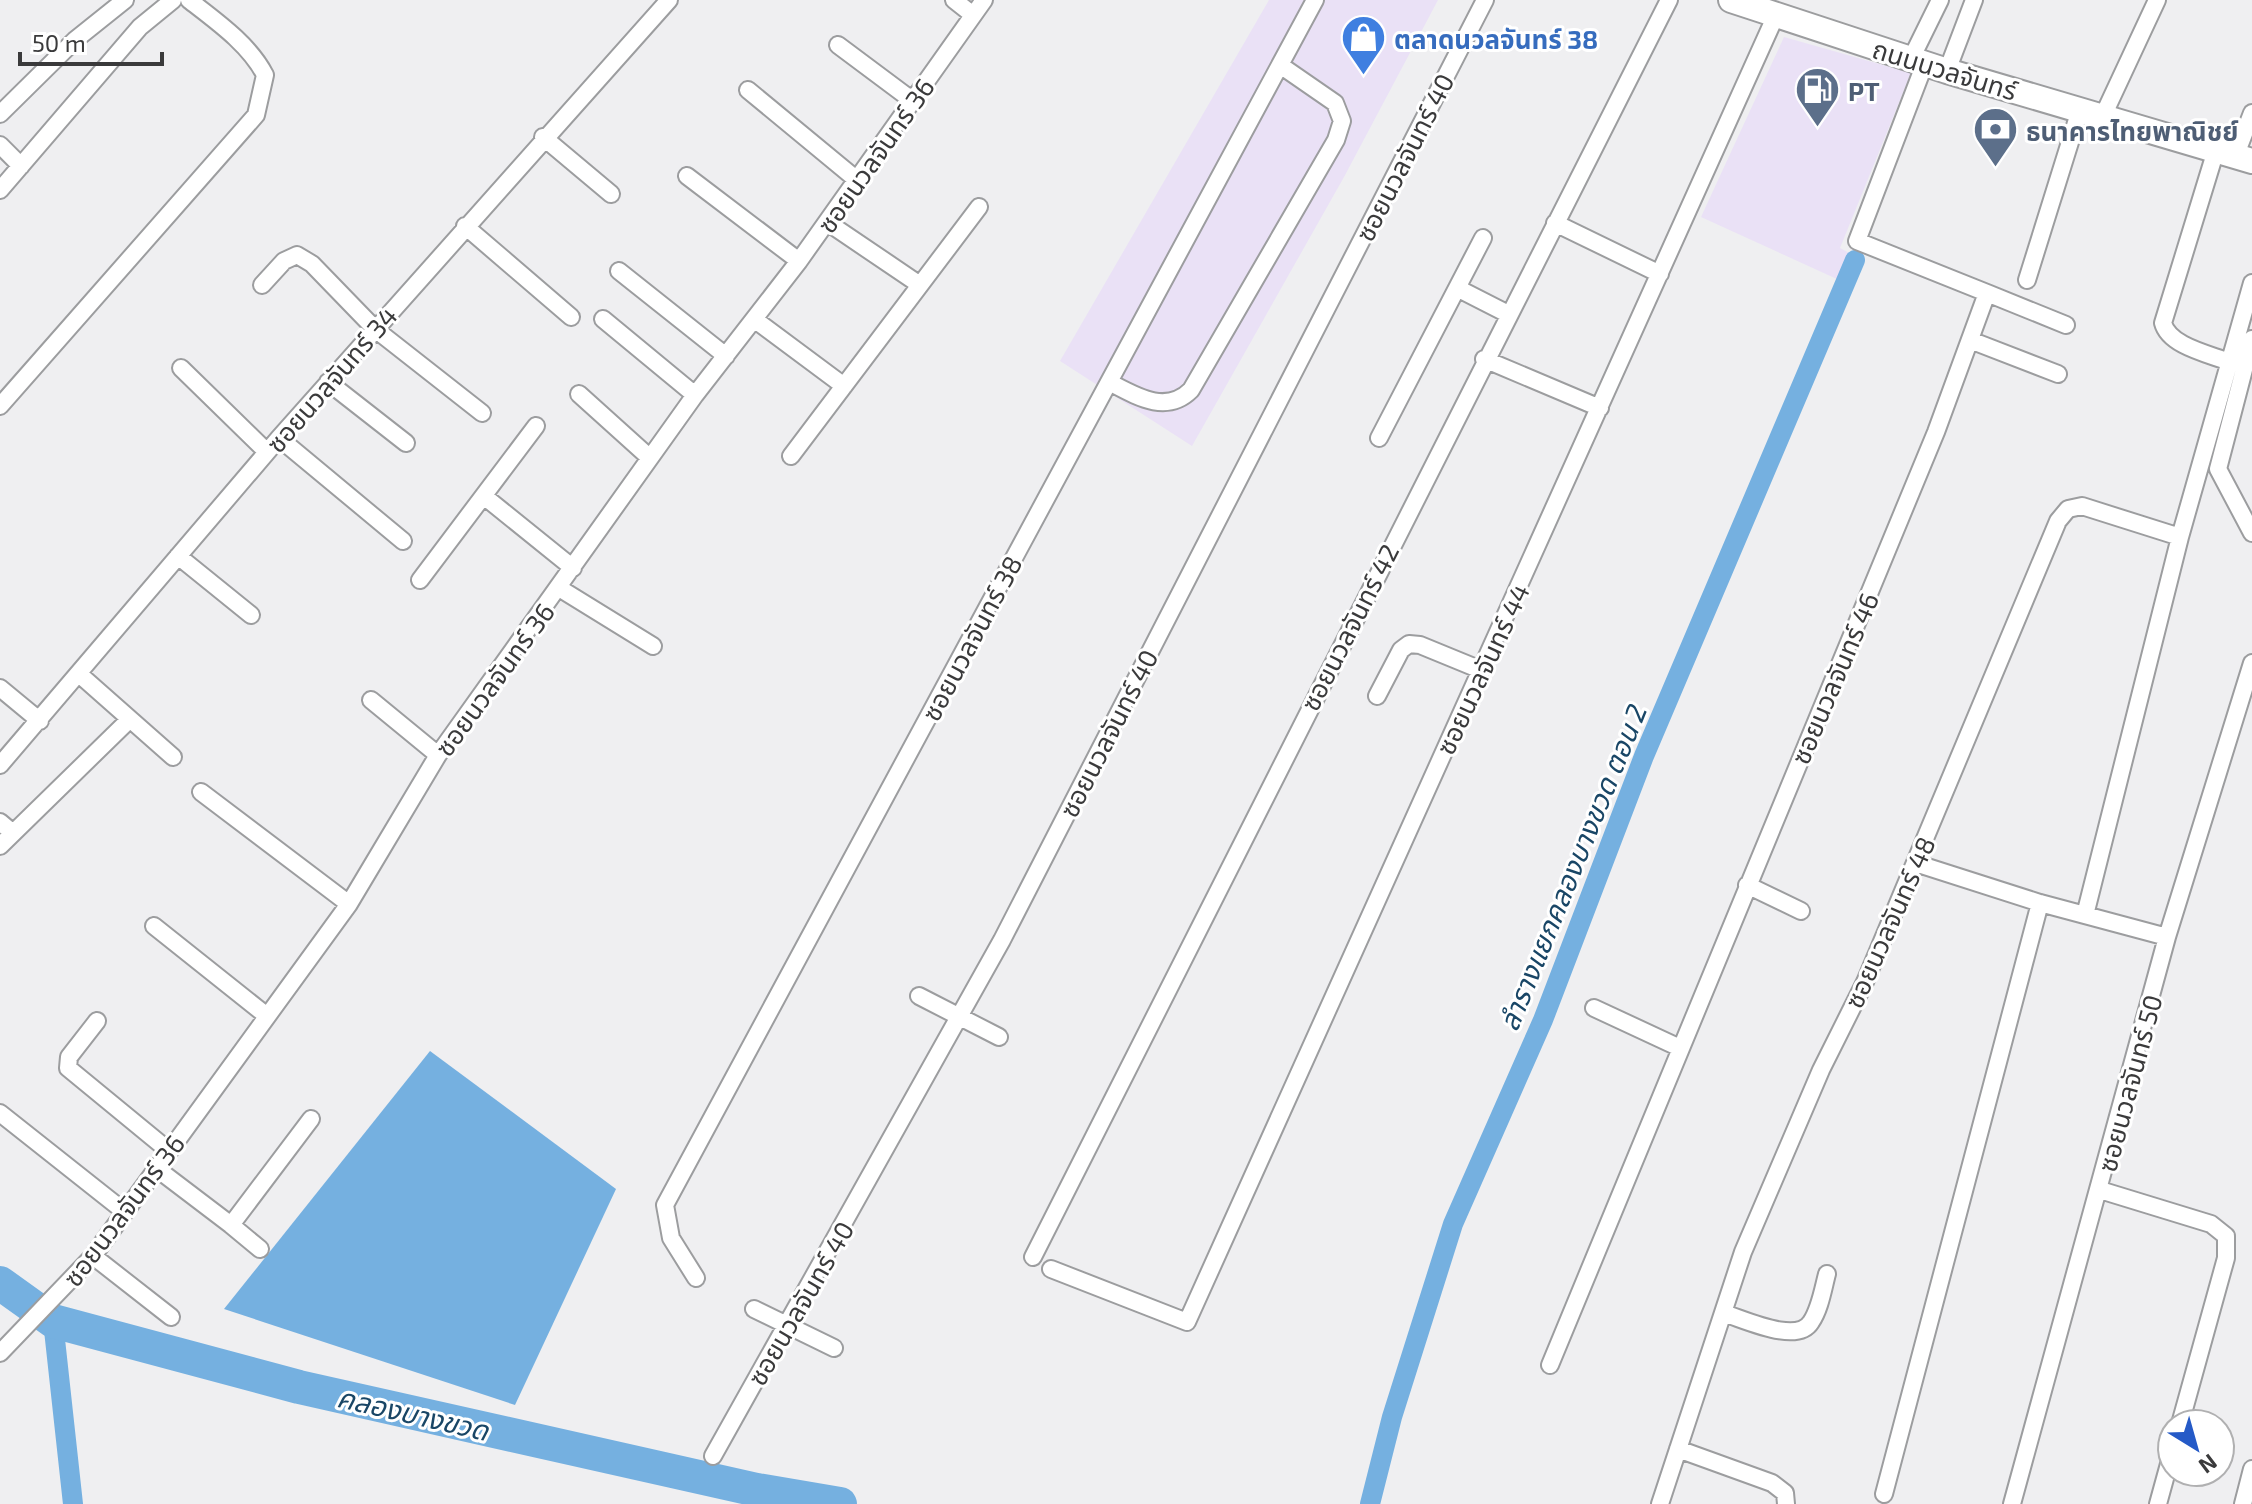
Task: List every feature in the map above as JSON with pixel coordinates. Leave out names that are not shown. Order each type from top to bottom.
[{"type":"main road","name":"ถนนนวลจันทร์","points":[[1731,0],[1927,64],[2234,156]]},
{"type":"street","points":[[0,114],[75,40],[125,0]]},
{"type":"street","points":[[0,190],[140,27],[173,0]]},
{"type":"street","points":[[0,406],[256,115],[265,75],[222,25],[189,0]]},
{"type":"street","name":"ซอยนวลจันทร์ 34","points":[[0,765],[279,438],[543,137],[669,0]]},
{"type":"street","points":[[954,0],[973,15]]},
{"type":"street","name":"ซอยนวลจันทร์ 36","points":[[0,1353],[51,1304],[93,1256],[349,904],[438,755],[695,395],[799,261],[984,0]]},
{"type":"street","name":"ซอยนวลจันทร์ 38","points":[[696,1278],[671,1238],[665,1205],[1315,0]]},
{"type":"street","name":"ซอยนวลจันทร์ 40","points":[[713,1456],[960,1017],[1485,0]]},
{"type":"street","name":"ซอยนวลจันทร์ 42","points":[[1033,1257],[1484,359],[1669,0]]},
{"type":"street","points":[[1940,0],[1927,64],[1857,241],[2066,325]]},
{"type":"street","points":[[1927,64],[1974,0]]},
{"type":"street","points":[[2027,280],[2091,113],[2157,0]]},
{"type":"street","name":"ซอยนวลจันทร์ 44","points":[[1051,1269],[1187,1322],[1776,15]]},
{"type":"street","points":[[838,45],[913,101]]},
{"type":"street","points":[[1109,382],[1136,396],[1162,403],[1177,402],[1191,390],[1336,140],[1342,121],[1335,103],[1280,65]]},
{"type":"street","points":[[748,90],[857,180]]},
{"type":"street","points":[[2229,362],[2179,342],[2167,334],[2163,323],[2252,113]]},
{"type":"street","points":[[543,137],[611,194]]},
{"type":"street","points":[[0,145],[21,166]]},
{"type":"street","points":[[687,176],[799,261]]},
{"type":"street","points":[[791,456],[979,207]]},
{"type":"street","points":[[827,222],[920,285]]},
{"type":"street","points":[[1555,223],[1660,274]]},
{"type":"street","points":[[465,226],[571,317]]},
{"type":"street","points":[[1379,438],[1483,238]]},
{"type":"street","points":[[262,285],[284,261],[297,255],[312,264],[375,329],[482,413]]},
{"type":"street","points":[[619,271],[726,356]]},
{"type":"street","points":[[2085,915],[2180,537],[2252,283]]},
{"type":"street","points":[[1457,288],[1508,314]]},
{"type":"street","name":"ซอยนวลจันทร์ 46","points":[[1550,1365],[1936,432],[1987,293]]},
{"type":"street","points":[[603,319],[695,395]]},
{"type":"street","points":[[754,319],[844,386]]},
{"type":"street","points":[[2252,339],[2218,469],[2252,533]]},
{"type":"street","points":[[1970,340],[2058,374]]},
{"type":"street","points":[[1484,359],[1600,408]]},
{"type":"street","points":[[181,368],[267,452]]},
{"type":"street","points":[[328,382],[406,443]]},
{"type":"street","points":[[579,394],[650,458]]},
{"type":"street","points":[[420,580],[536,426]]},
{"type":"street","points":[[279,438],[403,541]]},
{"type":"street","points":[[485,497],[573,568]]},
{"type":"street","name":"ซอยนวลจันทร์ 48","points":[[1660,1504],[1743,1252],[1803,1112],[1865,982],[2058,521],[2068,509],[2082,506],[2180,537]]},
{"type":"street","points":[[178,556],[251,615]]},
{"type":"street","points":[[559,588],[653,646]]},
{"type":"street","points":[[1377,696],[1401,650],[1409,644],[1420,645],[1481,670]]},
{"type":"street","name":"ซอยนวลจันทร์ 50","points":[[2012,1504],[2167,937],[2252,663]]},
{"type":"street","points":[[79,674],[173,757]]},
{"type":"street","points":[[0,688],[40,721]]},
{"type":"street","points":[[371,700],[438,755]]},
{"type":"street","points":[[0,846],[6,827],[130,719]]},
{"type":"street","points":[[201,792],[349,904]]},
{"type":"street","points":[[1915,863],[2040,903],[2167,937]]},
{"type":"street","points":[[1747,885],[1801,911]]},
{"type":"street","points":[[1884,1494],[2040,903]]},
{"type":"street","points":[[154,926],[267,1016]]},
{"type":"street","points":[[919,996],[999,1037]]},
{"type":"street","points":[[1594,1008],[1680,1048]]},
{"type":"street","points":[[97,1021],[69,1057],[68,1068],[169,1151]]},
{"type":"street","points":[[0,1113],[125,1212]]},
{"type":"street","points":[[231,1225],[311,1119]]},
{"type":"street","points":[[156,1168],[260,1249]]},
{"type":"street","points":[[2100,1190],[2211,1224],[2226,1236],[2226,1258],[2184,1408]]},
{"type":"street","points":[[93,1256],[171,1317]]},
{"type":"street","points":[[1723,1313],[1791,1334],[1804,1330],[1813,1321],[1827,1274]]},
{"type":"street","points":[[754,1309],[834,1348]]},
{"type":"street","points":[[1678,1449],[1772,1483],[1785,1493],[1786,1504]]},
{"type":"street","points":[[2243,1504],[2252,1469]]},
{"type":"shaded area","points":[[1269,0],[1438,0],[1344,177],[1192,446],[1060,361]]},
{"type":"shaded area","points":[[1784,37],[1911,73],[1840,248],[1851,254],[1839,280],[1701,217]]},
{"type":"water","points":[[430,1051],[616,1189],[515,1405],[224,1309]]},
{"type":"waterway","name":"ลำรางแยกคลองบางขวด ตอน 2","points":[[1370,1504],[1392,1417],[1453,1224],[1543,1020],[1644,756],[1855,260]]},
{"type":"waterway","name":"คลองบางขวด","points":[[0,1283],[53,1321],[299,1387],[757,1490],[840,1504]]},
{"type":"waterway","points":[[53,1321],[73,1504]]},
{"type":"place","name":"ตลาดนวลจันทร์ 38","points":[[1363,77]]},
{"type":"place","name":"PT","points":[[1817,129]]},
{"type":"place","name":"ธนาคารไทยพาณิชย์","points":[[1995,169]]}]
